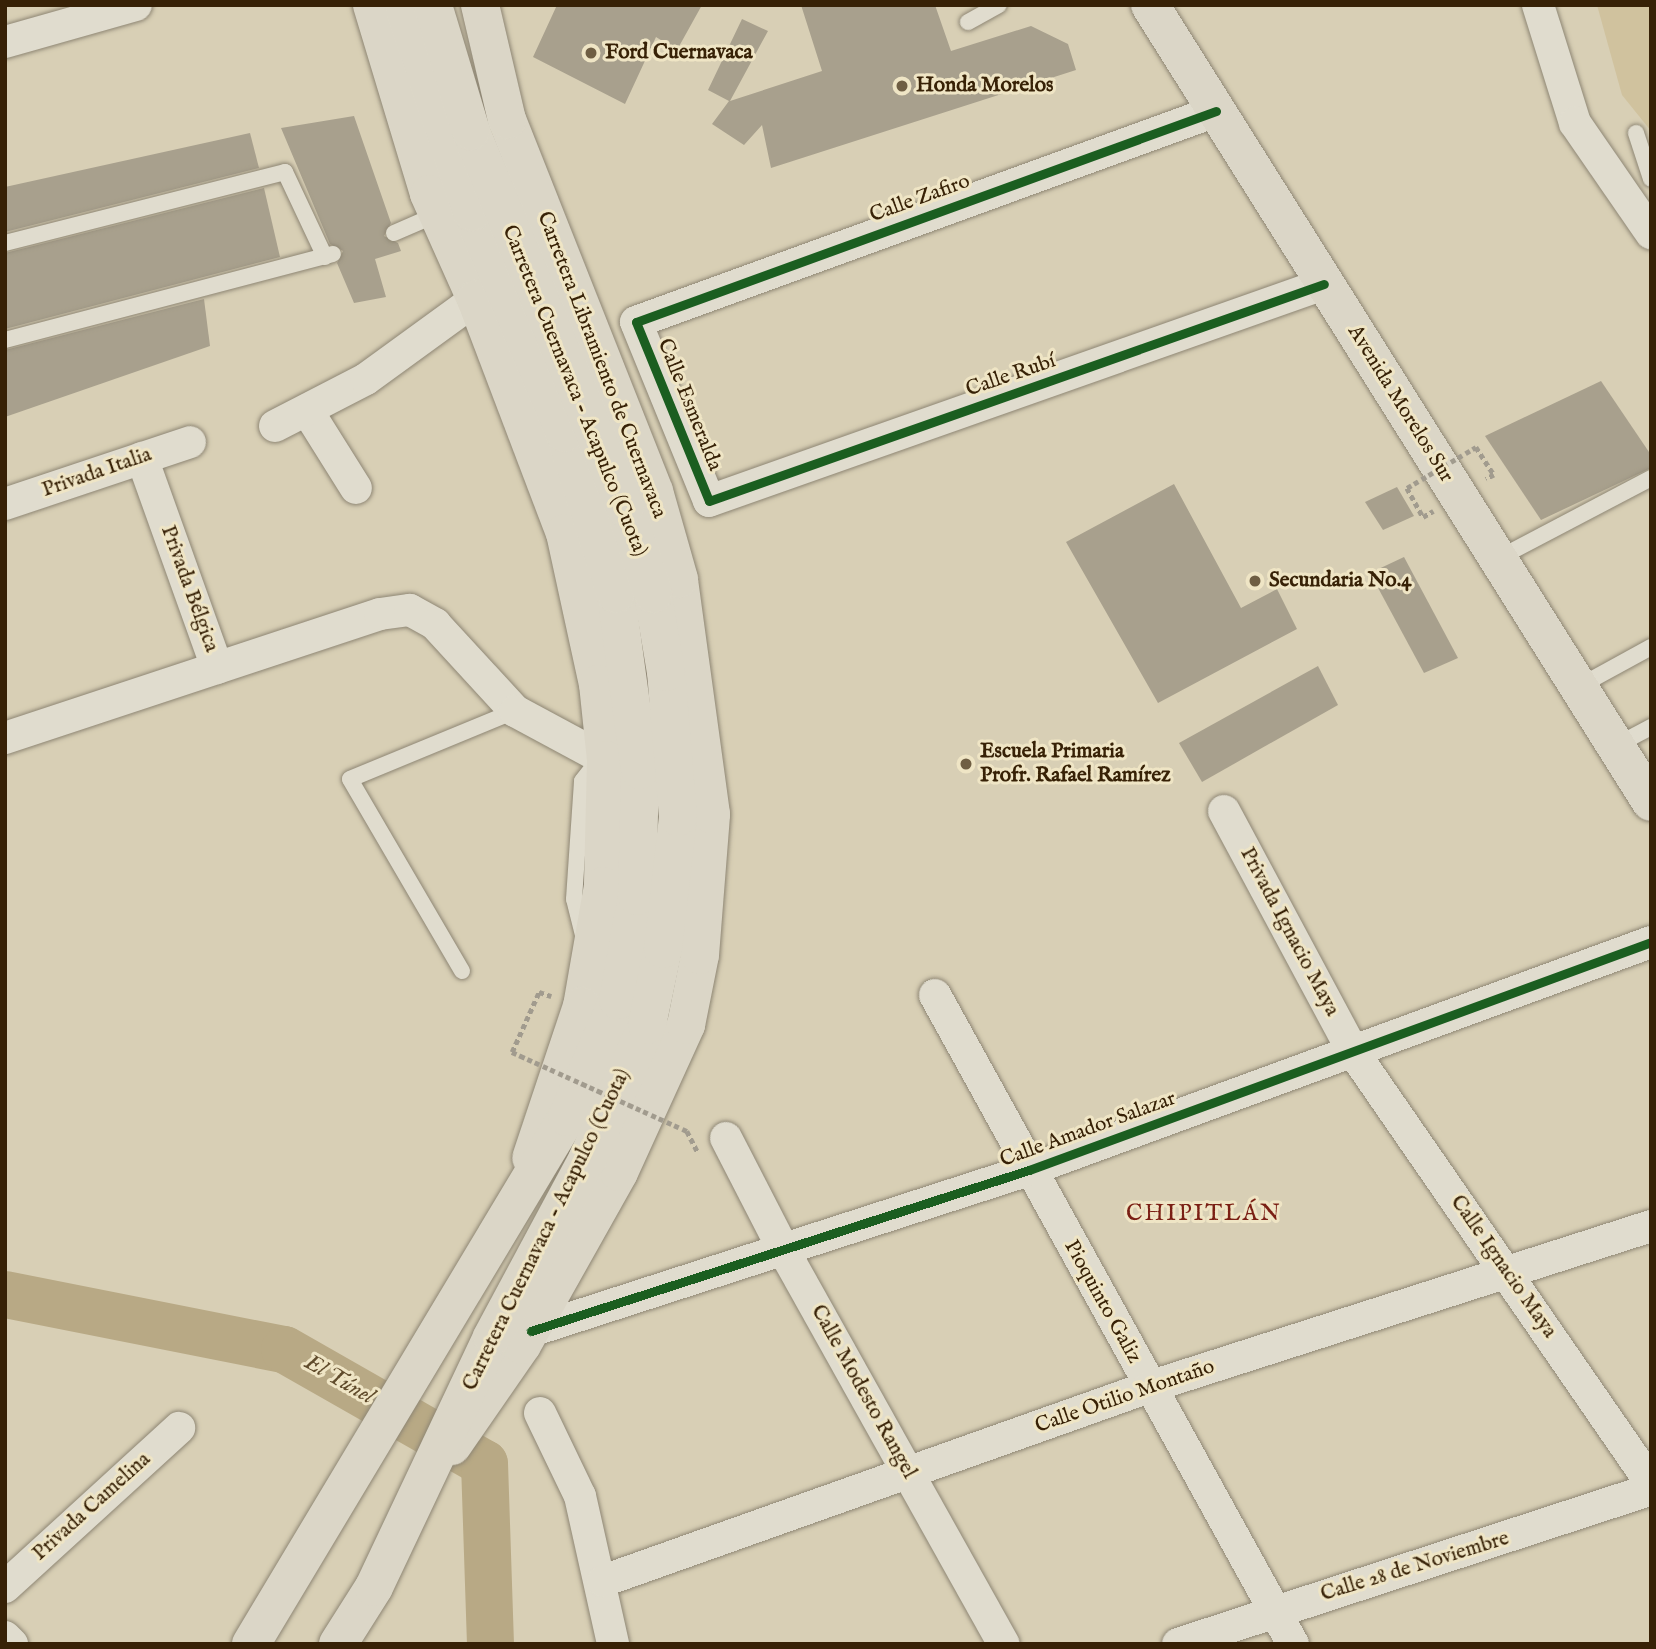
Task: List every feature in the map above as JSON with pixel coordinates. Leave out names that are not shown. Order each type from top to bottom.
[{"type":"main road","points":[[251,1644],[443,1322],[503,1231],[582,1006],[603,886],[606,762],[598,684],[565,533],[476,299],[438,214],[372,5]]},
{"type":"main road","name":"Carretera Cuernavaca - Acapulco (Cuota)","points":[[338,1644],[374,1587],[424,1487],[515,1338],[587,1160],[647,1024],[671,901],[678,817],[666,672],[653,594],[625,507],[499,202],[404,5]]},
{"type":"main road","name":"Carretera Cuernavaca - Acapulco (Cuota)","points":[[433,5],[444,86],[472,212],[594,516],[620,618],[640,770],[637,896],[618,1000],[594,1063],[503,1231]]},
{"type":"main road","name":"Carretera Libramiento de Cuernavaca","points":[[480,5],[506,120],[665,529],[683,604],[711,814],[700,955],[686,1025],[619,1172],[515,1338]]},
{"type":"main road","name":"Avenida Morelos Sur","points":[[1150,5],[1651,802]]},
{"type":"street","points":[[5,42],[136,5]]},
{"type":"street","points":[[1538,5],[1575,123],[1651,233]]},
{"type":"street","name":"Calle Zafiro","points":[[636,322],[1216,111]]},
{"type":"street","name":"Calle Rubí","points":[[709,501],[1324,284]]},
{"type":"street","points":[[275,426],[418,344],[476,299]]},
{"type":"street","name":"Calle Esmeralda","points":[[636,322],[709,501]]},
{"type":"street","points":[[307,410],[356,488]]},
{"type":"street","name":"Privada Italia","points":[[5,504],[190,442]]},
{"type":"street","name":"Privada Bélgica","points":[[5,738],[217,668],[142,458]]},
{"type":"street","points":[[217,668],[380,614],[410,610],[435,624],[515,712],[606,762]]},
{"type":"street","name":"Privada Ignacio Maya","points":[[1224,811],[1354,1053]]},
{"type":"street","name":"Calle Amador Salazar","points":[[515,1338],[1029,1170],[1651,942]]},
{"type":"street","name":"Pioquinto Galiz","points":[[935,995],[1029,1170],[1293,1644]]},
{"type":"street","name":"Calle Ignacio Maya","points":[[1354,1053],[1651,1483]]},
{"type":"street","name":"Calle Modesto Rangel","points":[[726,1138],[784,1251],[1004,1644]]},
{"type":"street","name":"Calle Otilio Montaño","points":[[603,1581],[1149,1387],[1651,1226]]},
{"type":"street","points":[[540,1413],[580,1496],[603,1581],[613,1644]]},
{"type":"street","name":"Privada Camelina","points":[[5,1587],[179,1427]]},
{"type":"street","name":"Calle 28 de Noviembre","points":[[1178,1644],[1651,1489]]},
{"type":"street","points":[[5,1637],[12,1644]]},
{"type":"lane","points":[[968,22],[999,5]]},
{"type":"lane","points":[[1636,133],[1651,179]]},
{"type":"lane","points":[[5,243],[285,172],[329,255],[5,340]]},
{"type":"lane","points":[[394,233],[438,214]]},
{"type":"lane","points":[[1497,559],[1651,478]]},
{"type":"lane","points":[[1578,687],[1651,647]]},
{"type":"lane","points":[[462,971],[350,779],[515,712]]},
{"type":"lane","points":[[1615,746],[1651,727]]},
{"type":"path","points":[[1423,517],[1407,488],[1476,447],[1494,475]]},
{"type":"path","points":[[539,992],[512,1052],[687,1131]]},
{"type":"shaded area","points":[[1597,5],[1651,5],[1651,131],[1622,95]]},
{"type":"building","name":"Ford Cuernavaca","points":[[557,5],[702,5],[677,50],[656,37],[625,104],[533,57]]},
{"type":"building","name":"Honda Morelos","points":[[801,5],[935,5],[951,51],[1031,26],[1068,44],[1076,70],[771,168],[762,125],[744,145],[712,124],[729,101],[708,90],[742,19],[768,31],[730,101],[822,71]]},
{"type":"building","points":[[354,116],[391,223],[384,236],[398,243],[401,251],[375,259],[386,297],[354,303],[337,263],[343,251],[330,244],[281,128]]},
{"type":"building","points":[[250,133],[259,168],[5,232],[5,187]]},
{"type":"building","points":[[264,188],[280,257],[5,329],[5,253]]},
{"type":"building","points":[[204,299],[210,346],[5,417],[5,350]]},
{"type":"building","points":[[1601,381],[1651,455],[1651,468],[1541,520],[1485,436]]},
{"type":"building","points":[[1174,484],[1241,608],[1277,589],[1297,629],[1158,703],[1066,542]]},
{"type":"building","points":[[1397,487],[1414,516],[1383,530],[1365,502]]},
{"type":"building","points":[[1404,557],[1458,658],[1424,673],[1370,573]]},
{"type":"building","points":[[1318,666],[1338,705],[1202,782],[1179,743]]},
{"type":"waterway","name":"El Túnel","points":[[5,1294],[284,1349],[484,1463],[490,1644]]},
{"type":"cycle path","points":[[1216,111],[636,322],[709,501],[1324,284]]},
{"type":"cycle path","points":[[531,1331],[1029,1170],[1651,942]]},
{"type":"place","name":"Ford Cuernavaca","points":[[591,53]]},
{"type":"place","name":"Honda Morelos","points":[[902,86]]},
{"type":"place","name":"Secundaria No.4","points":[[1255,581]]},
{"type":"place","name":"Escuela Primaria Profr. Rafael Ramírez","points":[[966,764]]},
{"type":"district","name":"CHIPITLÁN","points":[[1204,1214]]}]
